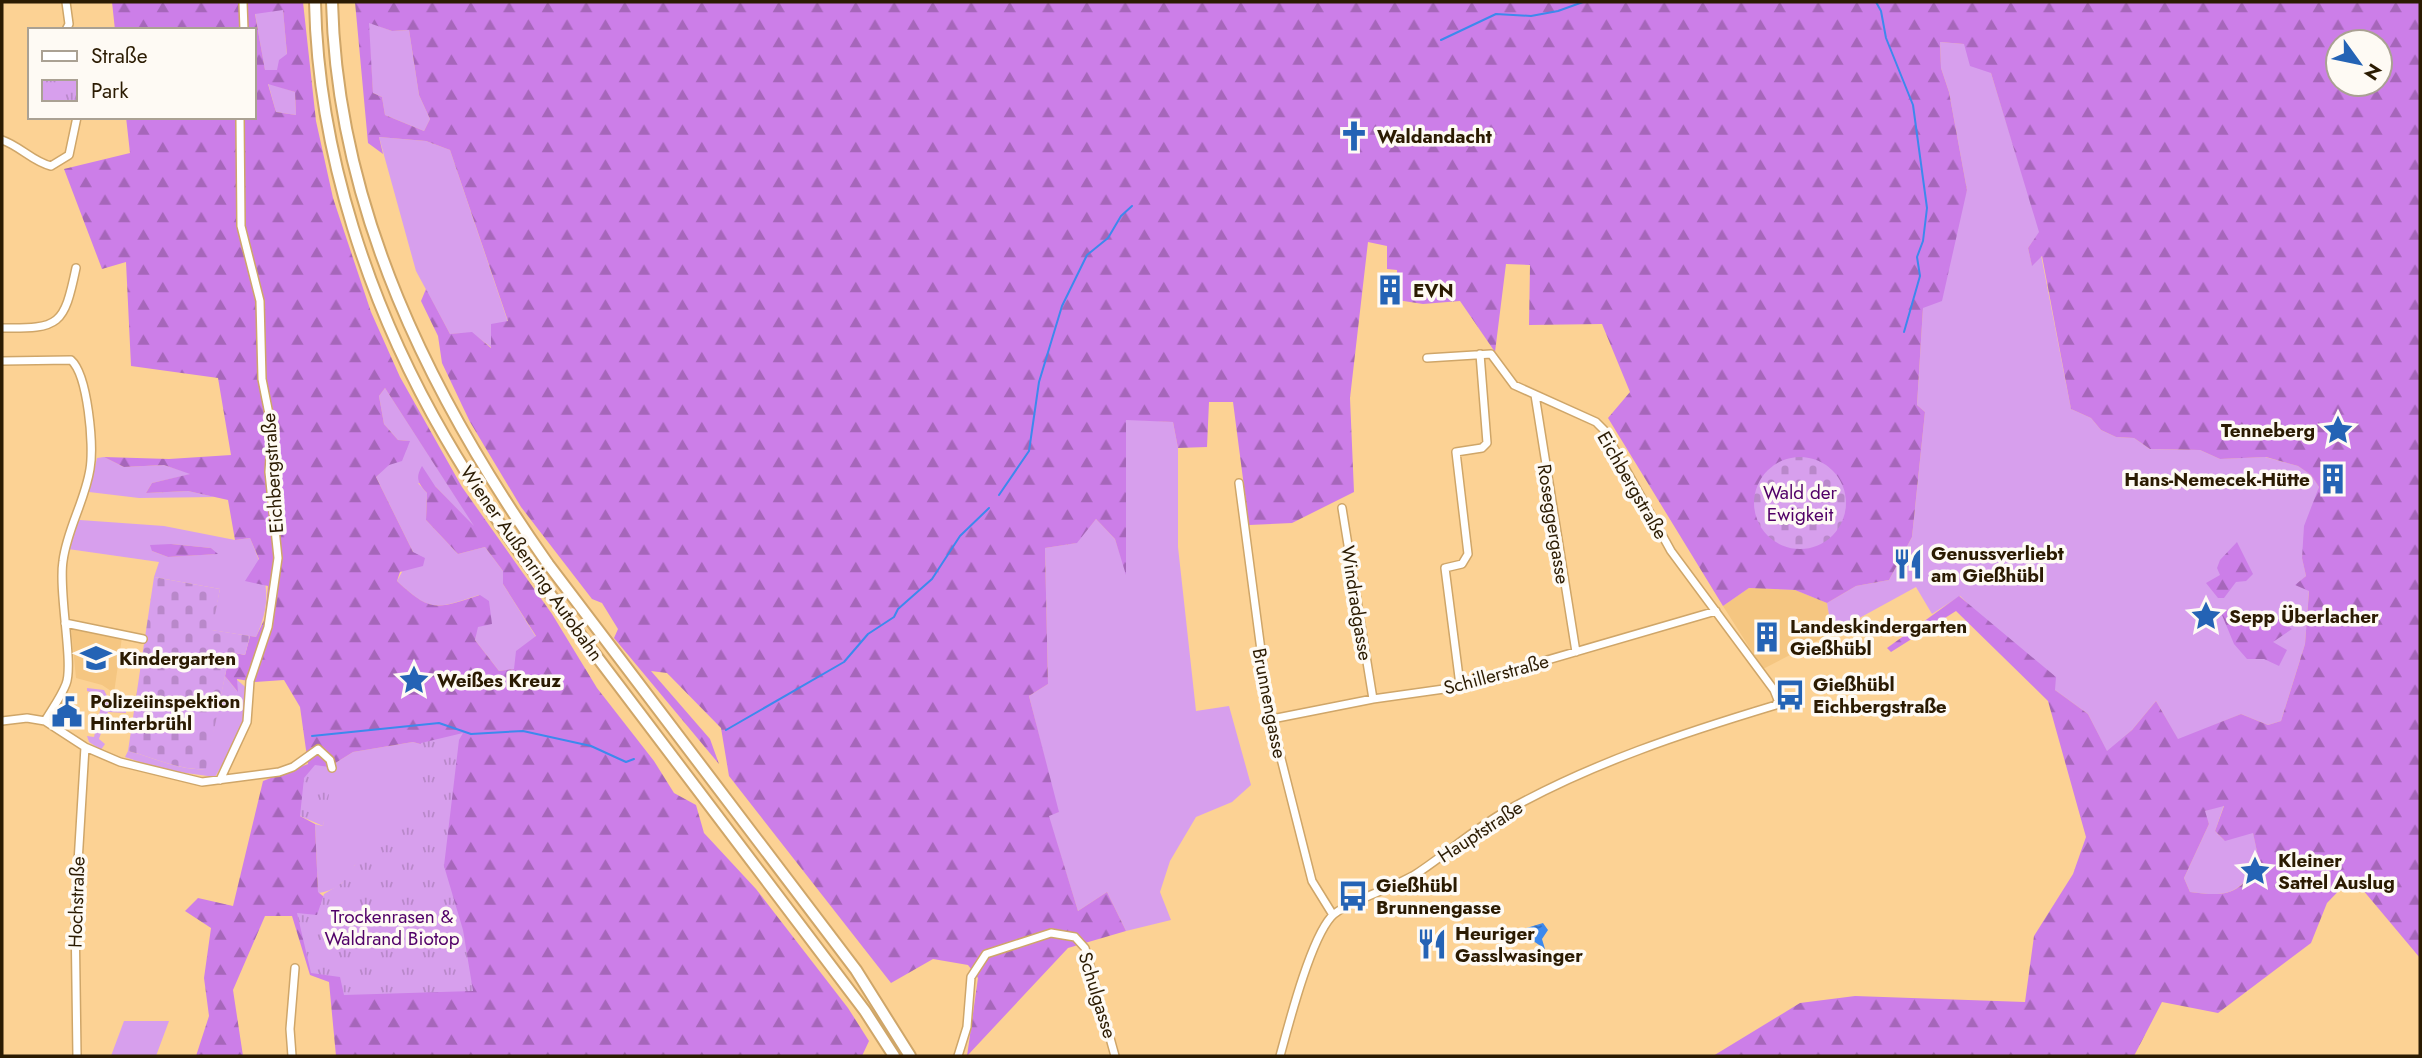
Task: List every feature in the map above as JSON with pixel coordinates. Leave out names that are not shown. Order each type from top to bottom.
[{"type":"highway","name":"Wiener Außenring Autobahn","points":[[315,2],[322,76],[334,151],[354,230],[382,310],[408,369],[445,438],[493,514],[548,591],[865,1011],[894,1056]]},
{"type":"highway","name":"Wiener Außenring Autobahn","points":[[332,2],[339,77],[352,151],[371,227],[399,305],[459,428],[505,503],[548,564],[856,970],[910,1056]]},
{"type":"street","points":[[66,2],[69,24],[67,28]]},
{"type":"street","points":[[243,2],[244,28]]},
{"type":"street","points":[[2,140],[15,144],[43,164],[51,166],[69,155],[77,119]]},
{"type":"street","name":"Eichbergstraße","points":[[220,780],[247,722],[250,681],[268,627],[278,558],[269,472],[272,429],[262,379],[260,301],[241,226],[240,119]]},
{"type":"street","points":[[2,328],[38,329],[51,324],[63,314],[76,268]]},
{"type":"street","points":[[1427,358],[1480,354],[1487,443],[1482,448],[1456,452],[1468,554],[1462,564],[1445,568],[1460,685]]},
{"type":"street","name":"Eichbergstraße","points":[[1480,354],[1491,354],[1514,385],[1596,422],[1604,430],[1671,551],[1774,690],[1778,697],[1776,705]]},
{"type":"street","points":[[2,361],[71,360],[77,365],[86,390],[91,466],[63,560],[60,589],[68,681],[45,721]]},
{"type":"street","name":"Roseggergasse","points":[[1535,396],[1576,652]]},
{"type":"street","name":"Brunnengasse","points":[[1239,483],[1251,591],[1272,719],[1312,881],[1332,915]]},
{"type":"street","name":"Windradgasse","points":[[1342,508],[1373,699]]},
{"type":"street","name":"Schillerstraße","points":[[1272,719],[1460,685],[1716,611]]},
{"type":"street","points":[[65,623],[143,639]]},
{"type":"street","name":"Hauptstraße","points":[[1332,915],[1416,874],[1472,832],[1546,790],[1655,742],[1776,705]]},
{"type":"street","points":[[2,721],[27,718],[45,721],[85,747],[120,762],[172,777],[202,782],[293,767],[318,749],[330,760],[332,768]]},
{"type":"street","name":"Hochstraße","points":[[78,1056],[75,922],[85,747]]},
{"type":"street","points":[[1280,1056],[1306,972],[1325,925],[1332,915]]},
{"type":"street","name":"Schulgasse","points":[[958,1056],[967,1027],[971,977],[986,954],[1051,933],[1075,936],[1085,948],[1115,1056]]},
{"type":"street","points":[[292,1056],[289,1029],[295,968]]},
{"type":"shaded area","points":[[1749,588],[1795,590],[1827,603],[1832,633],[1763,669],[1723,606]]},
{"type":"shaded area","name":"Kindergarten","points":[[71,628],[122,637],[114,693],[102,685],[76,678]]},
{"type":"green space","points":[[112,2],[303,2],[316,121],[333,198],[371,312],[400,377],[462,487],[552,614],[597,688],[654,761],[674,793],[696,805],[704,833],[756,889],[848,1008],[869,1041],[862,1056],[336,1056],[329,982],[310,975],[292,916],[265,916],[233,990],[243,1056],[196,1056],[209,1016],[204,978],[211,928],[185,911],[198,898],[233,906],[263,781],[308,764],[300,707],[284,680],[255,682],[237,679],[238,692],[225,676],[230,652],[245,655],[250,636],[256,637],[265,618],[268,586],[245,581],[259,559],[250,538],[235,540],[228,500],[188,491],[146,493],[152,483],[190,474],[164,465],[124,467],[104,457],[169,459],[231,455],[218,378],[131,366],[126,262],[102,269],[64,169],[130,153],[126,119],[256,119],[256,28],[115,28]],"holes":[[[283,10],[287,54],[279,60],[277,70],[265,70],[255,14]],[[268,84],[295,92],[296,115],[276,112]],[[385,388],[474,526],[435,486],[422,466],[418,477],[427,493],[426,520],[458,554],[485,547],[503,571],[503,584],[536,636],[516,651],[514,669],[499,671],[475,640],[478,627],[492,624],[489,601],[480,595],[454,603],[435,605],[418,599],[397,581],[400,572],[423,566],[425,558],[413,552],[376,477],[389,465],[402,461],[410,441],[398,440],[384,424],[379,396]],[[413,742],[427,746],[414,861],[334,905],[318,892],[315,824],[300,816],[329,767],[353,752]]]},
{"type":"green space","points":[[355,2],[2420,2],[2420,958],[2352,877],[2327,903],[2311,943],[2218,1013],[2162,1002],[2134,1056],[1713,1056],[1800,1003],[1855,996],[2025,1002],[2034,936],[2073,874],[2086,837],[2048,701],[1956,611],[1891,652],[1887,648],[1959,596],[2056,677],[2055,690],[2088,714],[2107,751],[2132,730],[2156,701],[2178,739],[2241,714],[2268,725],[2281,721],[2305,644],[2309,591],[2295,585],[2306,576],[2302,558],[2304,526],[2319,487],[2311,475],[2298,466],[2266,457],[2220,459],[2200,450],[2150,449],[2134,438],[2116,437],[2101,430],[2091,418],[2071,409],[2042,256],[2032,266],[2028,248],[2039,232],[1991,73],[1970,66],[1964,44],[1940,42],[1941,68],[1949,92],[1967,190],[1942,301],[1923,308],[1917,405],[1925,412],[1912,537],[1889,580],[1856,586],[1827,603],[1795,590],[1749,588],[1723,606],[1608,418],[1630,392],[1602,324],[1529,325],[1530,265],[1506,264],[1495,352],[1460,301],[1423,304],[1397,300],[1397,270],[1387,269],[1387,246],[1368,242],[1350,398],[1354,492],[1292,523],[1249,525],[1233,402],[1209,402],[1207,447],[1178,448],[1173,422],[1126,420],[1126,575],[1115,539],[1096,519],[1077,543],[1045,548],[1048,684],[1029,696],[1059,812],[1049,816],[1078,911],[1107,892],[1126,931],[1068,948],[967,1056],[978,978],[968,965],[933,959],[891,983],[729,776],[721,728],[667,673],[651,671],[710,739],[719,764],[614,638],[618,629],[602,603],[592,599],[521,507],[470,422],[442,363],[438,336],[421,301],[426,289],[450,334],[472,332],[491,348],[491,324],[508,321],[450,150],[426,141],[379,137],[383,154],[368,143]],"holes":[[[369,23],[392,31],[409,30],[419,95],[430,119],[424,131],[385,115],[382,97],[373,93]],[[2224,806],[2215,831],[2225,841],[2253,833],[2259,861],[2246,881],[2232,891],[2214,894],[2190,892],[2184,878],[2209,824],[2205,811]]]},
{"type":"green space","points":[[283,9],[287,55],[277,71],[265,71],[255,13]]},
{"type":"green space","points":[[368,22],[392,31],[409,30],[419,95],[430,119],[424,131],[385,115],[382,97],[373,93]]},
{"type":"green space","points":[[1940,42],[1964,44],[1991,73],[2040,232],[2028,248],[2032,265],[2041,255],[2071,409],[2091,418],[2101,430],[2116,437],[2134,438],[2150,449],[2200,450],[2220,459],[2265,457],[2298,466],[2311,475],[2319,487],[2302,557],[2306,576],[2296,585],[2309,590],[2305,644],[2281,721],[2268,725],[2241,714],[2178,740],[2156,701],[2132,730],[2107,752],[2088,714],[2055,690],[1960,596],[1932,614],[1916,587],[1832,633],[1827,603],[1856,586],[1889,580],[1912,537],[1925,412],[1917,405],[1923,308],[1967,190],[1949,92],[1941,68]]},
{"type":"green space","points":[[268,83],[295,92],[296,115],[276,112]]},
{"type":"green space","points":[[379,137],[426,141],[450,150],[508,322],[492,348],[472,333],[450,334],[416,271]]},
{"type":"green space","points":[[385,388],[478,531],[435,486],[418,483],[427,493],[426,520],[458,554],[485,547],[503,571],[503,584],[536,637],[517,651],[515,669],[499,671],[475,640],[479,595],[435,605],[418,599],[397,581],[413,552],[376,477],[409,441],[398,440],[384,424],[379,396]]},
{"type":"green space","points":[[1126,419],[1173,422],[1178,448],[1178,547],[1196,711],[1229,706],[1251,785],[1232,802],[1196,817],[1170,861],[1160,892],[1171,920],[1126,931],[1107,892],[1078,911],[1048,815],[1058,812],[1029,696],[1048,684],[1045,548],[1076,543],[1096,519],[1115,539],[1126,572]]},
{"type":"green space","points":[[104,457],[124,467],[164,465],[192,474],[152,483],[146,493],[188,491],[215,497],[139,498],[89,492],[97,458]]},
{"type":"green space","name":"Wald der Ewigkeit","points":[[1800,457],[1818,461],[1832,471],[1842,485],[1846,503],[1842,521],[1832,535],[1818,545],[1800,549],[1782,545],[1768,535],[1758,521],[1754,503],[1758,485],[1768,471],[1782,461]]},
{"type":"green space","points":[[80,520],[164,526],[235,540],[250,538],[266,587],[265,610],[256,637],[211,630],[220,589],[154,577],[159,562],[68,549],[74,526]],"holes":[[[171,544],[211,548],[216,554],[168,557],[152,551]]]},
{"type":"green space","points":[[2237,542],[2253,574],[2246,581],[2236,582],[2224,598],[2218,598],[2206,583],[2220,575],[2217,568],[2220,560]]},
{"type":"green space","points":[[150,545],[211,548],[218,554],[168,557],[152,551]]},
{"type":"green space","points":[[154,577],[220,589],[212,630],[250,636],[245,655],[230,652],[206,769],[176,766],[128,751]]},
{"type":"green space","points":[[2226,609],[2250,617],[2277,618],[2292,629],[2273,642],[2287,650],[2279,666],[2264,659],[2247,659],[2234,644],[2222,615]]},
{"type":"green space","points":[[225,676],[237,691],[236,679],[250,691],[247,722],[215,777],[164,770],[125,757],[128,751],[176,766],[205,769]]},
{"type":"green space","points":[[87,688],[104,690],[111,704],[126,710],[126,713],[108,712],[99,739],[105,744],[101,750],[89,742],[87,736],[94,737],[102,702],[96,700],[97,694],[87,691]]},
{"type":"green space","name":"Trockenrasen & Waldrand Biotop","points":[[463,733],[459,740],[444,866],[463,930],[473,991],[344,995],[340,977],[311,973],[297,913],[317,915],[324,894],[342,883],[354,866],[395,831],[415,802],[421,743]]},
{"type":"green space","points":[[413,742],[427,746],[422,804],[386,861],[355,865],[341,884],[318,893],[315,824],[323,826],[329,767],[353,752]]},
{"type":"green space","points":[[315,765],[329,767],[331,784],[323,826],[300,816],[304,778]]},
{"type":"green space","points":[[2224,805],[2215,831],[2224,840],[2253,832],[2259,861],[2245,881],[2231,891],[2214,894],[2190,892],[2184,878],[2209,824],[2204,811]]},
{"type":"green space","points":[[124,1021],[169,1021],[156,1056],[111,1056]]},
{"type":"water","points":[[1543,923],[1548,930],[1542,939],[1545,949],[1526,936],[1519,940],[1512,939],[1523,929]]},
{"type":"waterway","points":[[1441,40],[1496,14],[1531,16],[1558,11],[1583,2]]},
{"type":"waterway","points":[[1876,2],[1881,11],[1886,38],[1913,105],[1927,208],[1923,241],[1917,257],[1920,276],[1904,332]]},
{"type":"waterway","points":[[999,495],[1029,451],[1039,382],[1062,306],[1087,255],[1108,238],[1121,216],[1132,206]]},
{"type":"waterway","points":[[726,730],[844,662],[868,634],[894,617],[898,609],[932,579],[960,536],[989,508]]},
{"type":"waterway","points":[[1805,628],[1807,632],[1813,628]]},
{"type":"waterway","points":[[312,736],[439,723],[471,734],[523,731],[591,746],[626,762],[634,759]]},
{"type":"place","name":"Waldandacht","points":[[1354,136]]},
{"type":"place","name":"EVN","points":[[1390,290]]},
{"type":"place","name":"Tenneberg","points":[[2338,430]]},
{"type":"place","name":"Hans-Nemecek-Hütte","points":[[2333,479]]},
{"type":"place","name":"Genussverliebt am Gießhübl","points":[[1908,564]]},
{"type":"place","name":"Sepp Überlacher","points":[[2206,616]]},
{"type":"place","name":"Landeskindergarten Gießhübl","points":[[1767,637]]},
{"type":"place","name":"Kindergarten","points":[[96,658]]},
{"type":"place","name":"Weißes Kreuz","points":[[414,680]]},
{"type":"place","name":"Gießhübl Eichbergstraße","points":[[1790,695]]},
{"type":"place","name":"Polizeiinspektion Hinterbrühl","points":[[67,712]]},
{"type":"place","name":"Kleiner Sattel Auslug","points":[[2255,871]]},
{"type":"place","name":"Gießhübl Brunnengasse","points":[[1353,896]]},
{"type":"place","name":"Heuriger Gasslwasinger","points":[[1432,944]]}]
